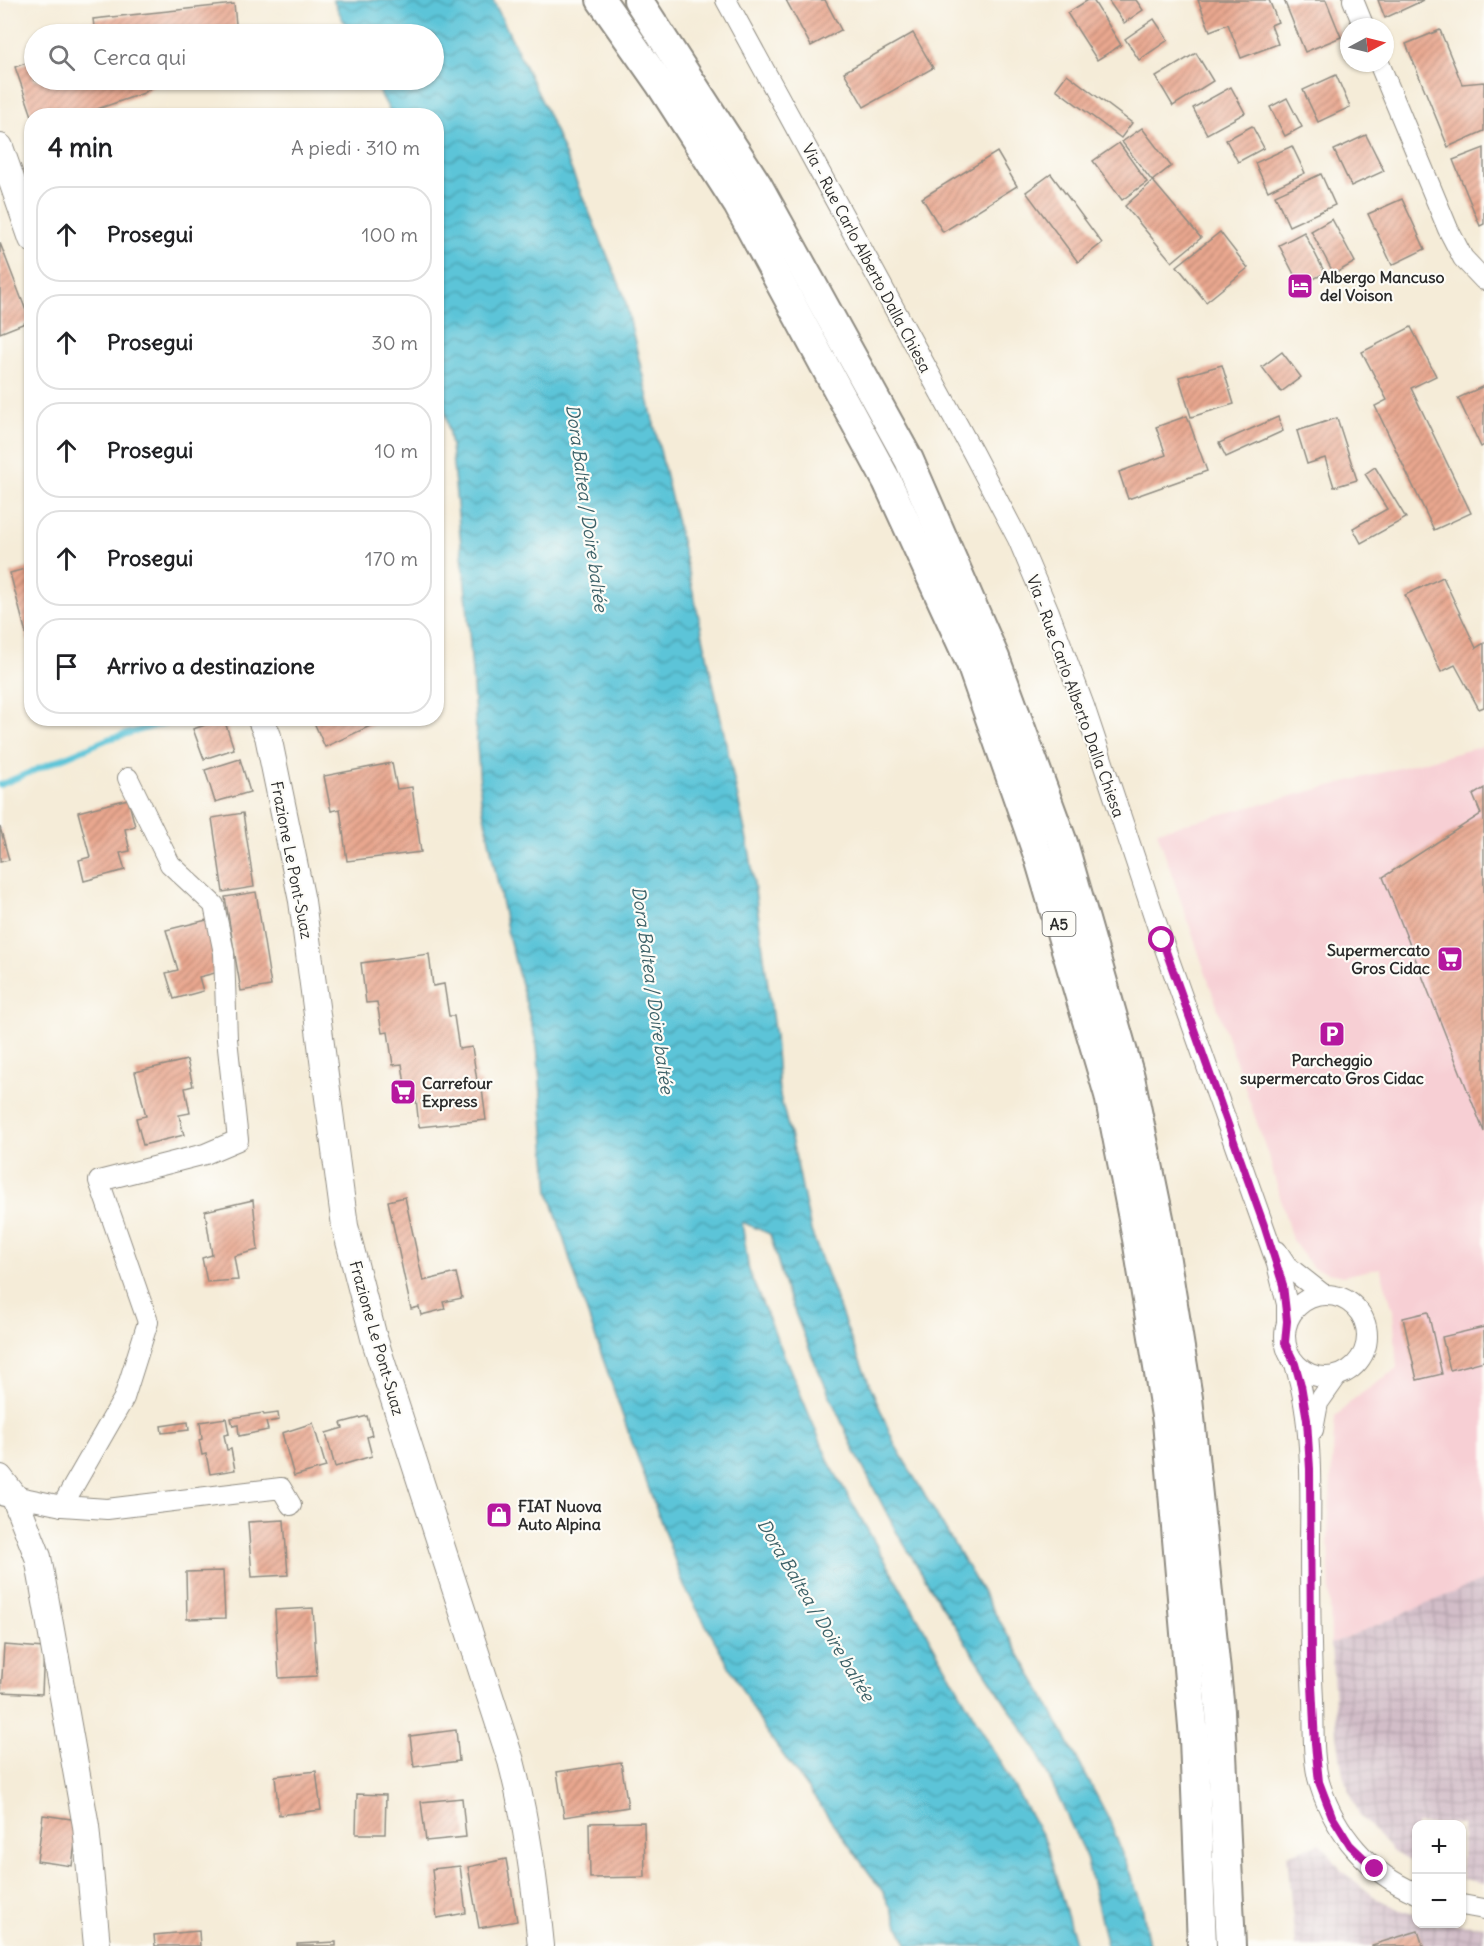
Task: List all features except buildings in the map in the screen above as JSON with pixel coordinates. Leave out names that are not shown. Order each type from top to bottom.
[{"type":"highway","name":"A5","points":[[601,0],[660,84],[738,205],[887,481],[971,664],[1039,858],[1109,1095],[1137,1239],[1167,1422],[1194,1738],[1202,1946]]},
{"type":"highway","name":"A5","points":[[638,0],[757,184],[909,460],[995,658],[1063,843],[1130,1077],[1160,1223],[1188,1398],[1220,1711],[1231,1946]]},
{"type":"main road","points":[[0,147],[24,216]]},
{"type":"main road","name":"Frazione Le Pont-Suaz","points":[[264,726],[268,736],[302,901],[345,1226],[374,1338],[520,1793],[534,1876],[541,1946]]},
{"type":"main road","points":[[5,1490],[38,1557],[86,1826],[97,1946]]},
{"type":"street","name":"Via - Rue Carlo Alberto Dalla Chiesa","points":[[726,0],[974,453],[1018,539],[1049,612],[1084,706],[1162,940],[1265,1228]]},
{"type":"street","points":[[1353,0],[1360,18]]},
{"type":"street","points":[[1383,72],[1463,258],[1484,280]]},
{"type":"street","points":[[62,1506],[124,1398],[148,1322],[99,1181],[205,1154],[238,1140],[227,1039],[224,953],[214,905],[170,864],[128,778]]},
{"type":"street","points":[[1265,1228],[1287,1266],[1324,1295],[1352,1304],[1364,1322],[1367,1333],[1362,1356],[1355,1365],[1337,1376],[1326,1378],[1314,1376],[1295,1364]]},
{"type":"street","points":[[1265,1228],[1283,1285],[1287,1321],[1285,1343],[1295,1364],[1307,1420],[1310,1469],[1311,1665],[1319,1782],[1332,1816],[1350,1845],[1375,1869],[1412,1891]]},
{"type":"street","points":[[1287,1321],[1296,1308],[1308,1299],[1324,1295]]},
{"type":"street","points":[[1310,1469],[1318,1403],[1337,1376]]},
{"type":"street","points":[[5,1490],[62,1506],[107,1509],[281,1488],[291,1505]]},
{"type":"street","points":[[1466,1906],[1484,1909]]},
{"type":"shaded area","points":[[1484,746],[1484,1581],[1331,1644],[1328,1528],[1335,1417],[1355,1398],[1397,1369],[1393,1310],[1380,1268],[1343,1276],[1313,1268],[1292,1240],[1270,1161],[1157,831]]},
{"type":"shaded area","points":[[1484,1580],[1484,1883],[1466,1880],[1466,1820],[1412,1820],[1412,1862],[1393,1852],[1359,1814],[1343,1775],[1337,1734],[1331,1644]]},
{"type":"shaded area","points":[[1321,1843],[1341,1870],[1376,1898],[1412,1914],[1412,1928],[1466,1928],[1466,1924],[1484,1926],[1484,1946],[1295,1946],[1287,1855]]},
{"type":"water","name":"Dora Baltea / Doire baltée","points":[[333,0],[493,0],[547,112],[624,295],[699,618],[750,854],[775,1037],[779,1092],[811,1231],[852,1342],[895,1445],[1040,1689],[1109,1819],[1142,1905],[1149,1946],[1107,1946],[1086,1857],[1036,1749],[942,1606],[896,1531],[855,1452],[813,1358],[786,1290],[770,1234],[742,1222],[749,1272],[830,1464],[1046,1843],[1076,1946],[908,1946],[883,1892],[765,1730],[684,1586],[583,1301],[549,1192],[537,1046],[508,934],[481,800],[467,603],[451,446],[444,404],[444,108],[388,108],[378,90],[444,90],[444,24],[345,24]]},
{"type":"waterway","points":[[0,785],[108,739],[155,726]]},
{"type":"place","name":"Albergo Mancuso del Voison","points":[[1300,286]]},
{"type":"place","name":"Supermercato Gros Cidac","points":[[1450,959]]},
{"type":"place","name":"Parcheggio supermercato Gros Cidac","points":[[1332,1034]]},
{"type":"place","name":"Carrefour Express","points":[[403,1092]]},
{"type":"place","name":"FIAT Nuova Auto Alpina","points":[[499,1515]]},
{"type":"route","points":[[1162,940],[1265,1228],[1283,1285],[1287,1304],[1285,1343],[1288,1354],[1295,1364],[1307,1420],[1310,1469],[1311,1665],[1319,1782],[1332,1816],[1350,1845],[1375,1869]]}]
